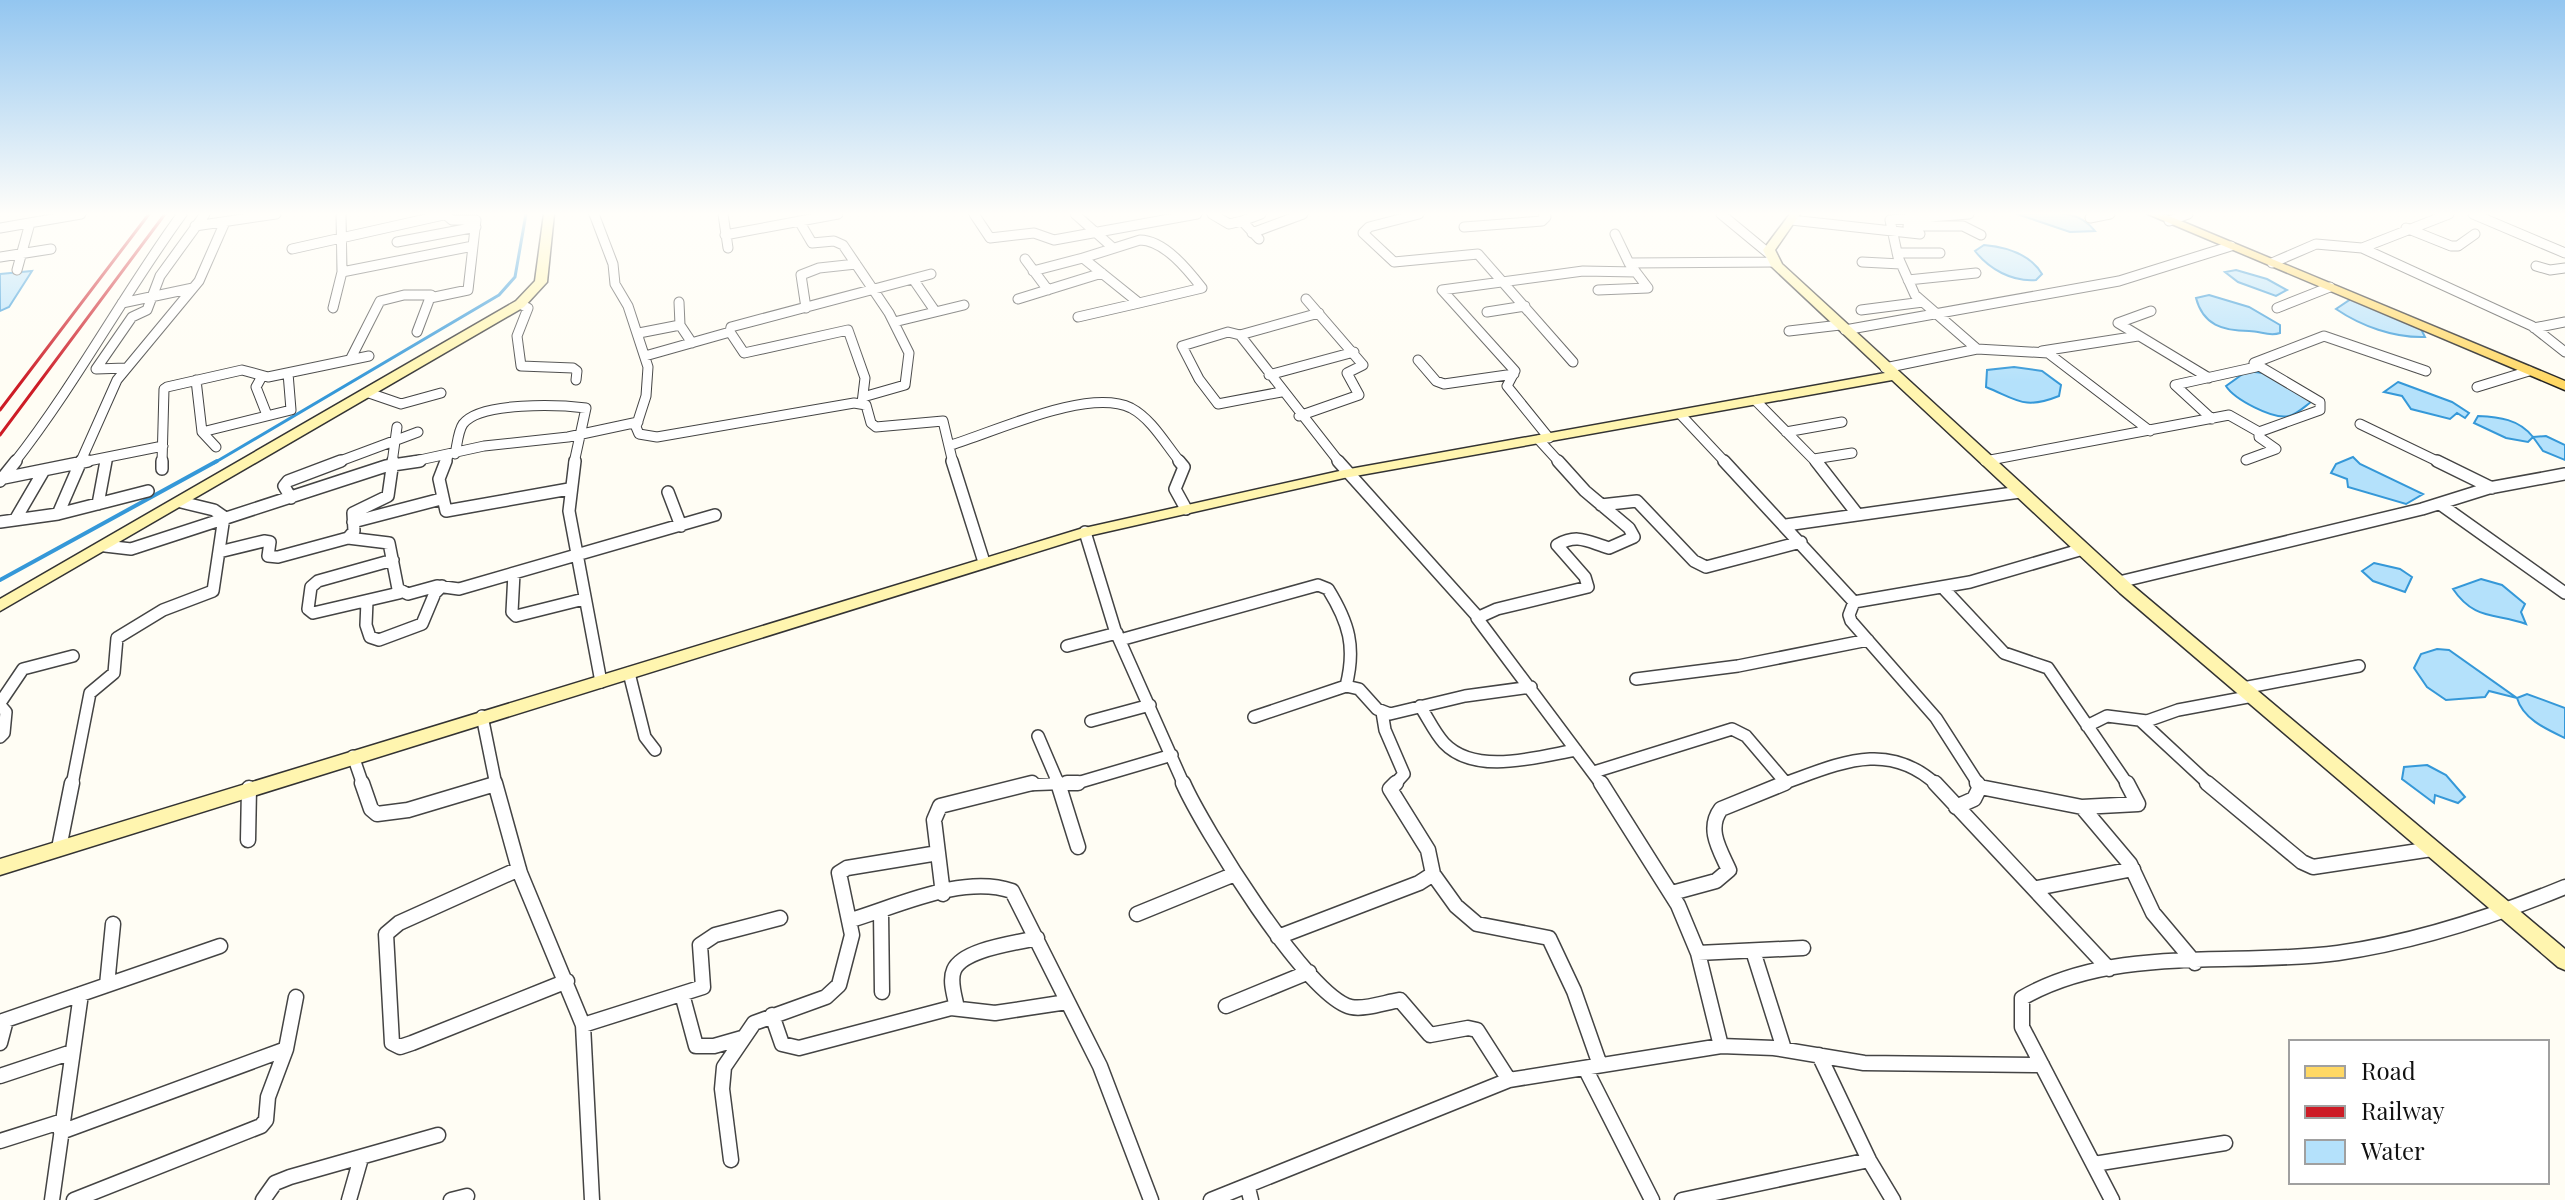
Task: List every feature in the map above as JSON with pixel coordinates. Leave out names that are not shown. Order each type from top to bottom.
[{"type":"main road","points":[[2289,270],[2565,386]]},
{"type":"street","points":[[2,480],[59,406],[144,270]]},
{"type":"street","points":[[126,368],[96,369],[132,317],[147,310],[164,270]]},
{"type":"street","points":[[58,514],[126,368],[193,288],[202,270]]},
{"type":"street","points":[[333,308],[342,272],[352,270]]},
{"type":"street","points":[[430,298],[468,290],[470,270]]},
{"type":"street","points":[[0,606],[520,304],[541,282],[542,270]]},
{"type":"street","points":[[614,270],[615,284],[639,333],[645,356],[646,396],[638,422],[639,434],[657,437],[863,400],[905,385],[909,353],[894,322],[860,270]]},
{"type":"street","points":[[806,308],[801,275],[814,270]]},
{"type":"street","points":[[1037,270],[1033,271],[1048,290]]},
{"type":"street","points":[[1098,270],[1139,303]]},
{"type":"street","points":[[1078,317],[1202,288],[1188,270]]},
{"type":"street","points":[[1493,270],[1573,362]]},
{"type":"street","points":[[1785,270],[1889,372],[2119,582],[2565,961]]},
{"type":"street","points":[[1904,270],[1923,302],[1977,349]]},
{"type":"street","points":[[1789,331],[1940,316],[2119,281],[2154,270]]},
{"type":"street","points":[[2409,270],[2534,328],[2565,352]]},
{"type":"street","points":[[1515,374],[1442,292],[1583,271],[1636,272],[1648,288],[1598,290]]},
{"type":"street","points":[[1018,299],[1102,273]]},
{"type":"street","points":[[1908,280],[1976,273]]},
{"type":"street","points":[[645,356],[730,332],[737,323],[874,291],[931,274]]},
{"type":"street","points":[[913,279],[935,311]]},
{"type":"street","points":[[2277,308],[2330,287]]},
{"type":"street","points":[[122,303],[193,288]]},
{"type":"street","points":[[350,360],[377,302],[425,292],[430,298]]},
{"type":"street","points":[[417,332],[430,298]]},
{"type":"street","points":[[1299,416],[1359,395],[1360,391],[1347,376],[1349,370],[1363,365],[1306,299]]},
{"type":"street","points":[[679,302],[680,325],[692,343]]},
{"type":"street","points":[[1861,310],[1923,302]]},
{"type":"street","points":[[520,304],[528,308],[519,322],[516,335],[521,366],[573,368],[577,371],[576,380]]},
{"type":"street","points":[[894,322],[964,305]]},
{"type":"street","points":[[1487,312],[1525,306]]},
{"type":"street","points":[[2151,311],[2118,323],[2209,378]]},
{"type":"street","points":[[1240,335],[1319,313]]},
{"type":"street","points":[[2534,328],[2565,322]]},
{"type":"street","points":[[639,333],[680,325]]},
{"type":"street","points":[[730,332],[744,353],[848,330],[865,378],[863,400],[876,427],[932,418],[943,421],[960,493],[984,562]]},
{"type":"street","points":[[1281,392],[1218,404],[1181,349],[1188,342],[1233,332],[1240,335],[1344,474],[1409,548],[1477,616],[1594,772],[1672,893],[1698,953],[1721,1046]]},
{"type":"street","points":[[0,867],[1085,532],[1344,474],[1756,401],[1977,349],[2042,351],[2139,336]]},
{"type":"street","points":[[2256,367],[2254,363],[2324,336],[2426,371]]},
{"type":"street","points":[[2042,351],[2067,366],[2150,431]]},
{"type":"street","points":[[1269,375],[1354,352]]},
{"type":"street","points":[[162,469],[164,389],[250,369],[261,378],[369,356]]},
{"type":"street","points":[[1418,360],[1436,381],[1444,384],[1515,374]]},
{"type":"street","points":[[1985,461],[2068,443],[2150,431],[2212,419],[2229,415],[2259,432],[2320,410],[2320,402],[2256,367],[2175,387],[2212,419]]},
{"type":"street","points":[[2477,387],[2529,371]]},
{"type":"street","points":[[202,432],[293,408],[288,373]]},
{"type":"street","points":[[1477,616],[1588,587],[1585,577],[1558,543],[1582,536],[1609,548],[1634,537],[1629,528],[1600,505],[1544,439],[1507,386],[1508,380],[1515,374]]},
{"type":"street","points":[[261,378],[256,387],[267,415]]},
{"type":"street","points":[[196,380],[202,432],[205,439],[216,447]]},
{"type":"street","points":[[369,393],[401,404],[441,393]]},
{"type":"street","points":[[1756,401],[1814,459],[1858,515]]},
{"type":"street","points":[[569,489],[451,512],[444,509],[439,479],[463,424],[479,414],[541,406],[582,407],[587,410],[579,434],[569,489],[575,556],[601,682]]},
{"type":"street","points":[[951,445],[990,435],[1041,414],[1086,406],[1129,407],[1160,436],[1184,467],[1175,489],[1186,509]]},
{"type":"street","points":[[1681,415],[1854,602]]},
{"type":"street","points":[[105,546],[131,549],[393,464],[638,422]]},
{"type":"street","points":[[1786,432],[1842,422]]},
{"type":"street","points":[[2360,424],[2492,488]]},
{"type":"street","points":[[348,538],[354,531],[353,513],[388,496],[397,427]]},
{"type":"street","points":[[291,498],[284,486],[288,481],[418,432]]},
{"type":"street","points":[[2246,460],[2276,449],[2259,437],[2259,432]]},
{"type":"street","points":[[2,480],[163,446]]},
{"type":"street","points":[[1814,459],[1852,453]]},
{"type":"street","points":[[98,504],[106,459]]},
{"type":"street","points":[[15,520],[43,472]]},
{"type":"street","points":[[2119,582],[2440,504],[2492,488],[2565,474]]},
{"type":"street","points":[[0,522],[58,514],[148,491]]},
{"type":"street","points":[[668,492],[681,526]]},
{"type":"street","points":[[1786,525],[2020,492]]},
{"type":"street","points":[[353,522],[441,499]]},
{"type":"street","points":[[1600,505],[1637,501],[1694,561],[1706,567],[1801,542]]},
{"type":"street","points":[[181,502],[214,510],[224,517]]},
{"type":"street","points":[[2440,504],[2565,593]]},
{"type":"street","points":[[393,560],[318,581],[311,587],[308,609],[313,613],[442,586],[459,589],[715,515]]},
{"type":"street","points":[[59,848],[90,693],[114,673],[117,638],[163,610],[213,591],[224,517]]},
{"type":"street","points":[[1085,532],[1118,636],[1185,788],[1235,874],[1278,937],[1335,998],[1352,1007],[1394,1000],[1406,1002],[1421,1028],[1430,1035],[1468,1028],[1477,1030],[1484,1036],[1509,1080]]},
{"type":"street","points":[[219,552],[264,541],[270,542],[268,556],[278,557],[348,538],[389,543],[399,593]]},
{"type":"street","points":[[1854,602],[1945,590],[1998,578],[2083,549]]},
{"type":"street","points":[[514,573],[512,612],[516,616],[584,599]]},
{"type":"street","points":[[1067,646],[1318,585],[1328,589],[1354,640],[1355,653],[1346,686]]},
{"type":"street","points":[[367,601],[368,631],[370,637],[379,640],[422,624],[435,593],[442,586]]},
{"type":"street","points":[[1854,602],[1849,615],[1851,621],[1936,718],[1980,787],[2082,807],[2138,804],[2121,770],[2048,668],[2004,653],[1945,590]]},
{"type":"street","points":[[1636,679],[1738,666],[1868,640]]},
{"type":"street","points":[[0,737],[4,733],[6,712],[0,704],[23,669],[73,656]]},
{"type":"street","points":[[2087,726],[2107,716],[2141,721],[2359,666]]},
{"type":"street","points":[[629,673],[645,737],[655,750]]},
{"type":"street","points":[[1254,717],[1346,686],[1359,689],[1382,712],[1385,730],[1404,774],[1390,789],[1428,850],[1433,874],[1459,912],[1487,930],[1543,934],[1549,938],[1574,991],[1593,1067],[1652,1200]]},
{"type":"street","points":[[1382,712],[1531,687]]},
{"type":"street","points":[[1091,721],[1150,705]]},
{"type":"street","points":[[1420,706],[1444,744],[1463,758],[1504,759],[1576,750]]},
{"type":"street","points":[[482,716],[495,784],[519,869],[583,1025],[592,1200]]},
{"type":"street","points":[[2141,721],[2197,774],[2302,862],[2313,867],[2432,849]]},
{"type":"street","points":[[1594,772],[1732,729],[1746,736],[1786,783]]},
{"type":"street","points":[[1038,736],[1058,782],[1078,847]]},
{"type":"street","points":[[943,894],[934,820],[940,806],[983,793],[1049,780],[1077,783],[1172,755]]},
{"type":"street","points":[[353,756],[371,809],[377,814],[408,810],[495,784]]},
{"type":"street","points":[[1672,893],[1716,881],[1729,870],[1710,830],[1722,808],[1732,800],[1873,758],[1898,759],[1912,765],[1956,807],[2037,888],[2109,969]]},
{"type":"street","points":[[1956,807],[1974,799],[1980,787]]},
{"type":"street","points":[[248,840],[249,788]]},
{"type":"street","points":[[2082,807],[2133,869],[2153,913],[2195,963]]},
{"type":"street","points":[[731,1160],[721,1077],[724,1067],[754,1023],[833,992],[839,985],[852,935],[851,920],[837,877],[842,871],[938,853]]},
{"type":"street","points":[[519,869],[399,923],[386,934],[392,1043],[400,1047],[412,1043],[567,981]]},
{"type":"street","points":[[2037,888],[2133,869]]},
{"type":"street","points":[[1137,914],[1235,874]]},
{"type":"street","points":[[1278,937],[1405,889],[1433,874]]},
{"type":"street","points":[[851,920],[943,894],[993,885],[1012,891],[1100,1066],[1151,1200]]},
{"type":"street","points":[[2112,1200],[2022,1027],[2022,998],[2033,988],[2109,969],[2338,953],[2506,913],[2565,887]]},
{"type":"street","points":[[881,912],[882,992]]},
{"type":"street","points":[[583,1025],[682,994],[705,983],[699,949],[705,941],[780,918]]},
{"type":"street","points":[[107,985],[113,924]]},
{"type":"street","points":[[957,1008],[952,975],[957,965],[974,954],[1037,938]]},
{"type":"street","points":[[0,1043],[3,1021],[220,946]]},
{"type":"street","points":[[1698,953],[1803,948]]},
{"type":"street","points":[[1753,951],[1784,1049]]},
{"type":"street","points":[[1226,1006],[1309,972]]},
{"type":"street","points":[[52,1200],[81,994]]},
{"type":"street","points":[[682,994],[696,1046],[714,1046],[742,1038]]},
{"type":"street","points":[[74,1200],[261,1126],[266,1120],[268,1097],[286,1049],[296,997]]},
{"type":"street","points":[[772,1015],[782,1044],[799,1048],[957,1008],[995,1013],[1067,1002]]},
{"type":"street","points":[[1211,1200],[1250,1194],[1509,1080],[1721,1046],[1784,1049],[1899,1065],[2042,1065]]},
{"type":"street","points":[[0,1141],[62,1126],[286,1049]]},
{"type":"street","points":[[0,1076],[72,1052]]},
{"type":"street","points":[[1819,1055],[1869,1160],[1893,1200]]},
{"type":"street","points":[[263,1200],[275,1183],[290,1177],[438,1135]]},
{"type":"street","points":[[2094,1164],[2225,1143]]},
{"type":"street","points":[[349,1200],[361,1158]]},
{"type":"street","points":[[1682,1200],[1869,1160]]},
{"type":"water","points":[[1998,270],[2039,270],[2042,274],[2036,280],[2027,280]]},
{"type":"water","points":[[2236,270],[2267,279],[2287,290],[2276,296],[2238,282],[2225,272]]},
{"type":"water","points":[[32,271],[9,307],[0,311],[0,274]]},
{"type":"water","points":[[2209,295],[2249,307],[2280,325],[2280,333],[2231,330],[2215,325],[2204,315],[2196,298]]},
{"type":"water","points":[[2351,299],[2421,329],[2425,337],[2378,330],[2336,309]]},
{"type":"water","points":[[2014,367],[2042,371],[2061,385],[2059,396],[2029,403],[1986,387],[1987,370]]},
{"type":"water","points":[[2247,371],[2263,373],[2308,397],[2311,402],[2289,416],[2274,415],[2254,407],[2226,386]]},
{"type":"water","points":[[2398,382],[2452,402],[2469,413],[2465,418],[2457,413],[2450,419],[2411,409],[2402,396],[2384,392]]},
{"type":"water","points":[[2478,416],[2515,423],[2533,437],[2528,442],[2506,438],[2474,423]]},
{"type":"water","points":[[2546,436],[2565,445],[2565,460],[2543,451],[2533,437]]},
{"type":"water","points":[[2353,457],[2360,464],[2423,494],[2406,504],[2348,487],[2347,479],[2331,473],[2336,464]]},
{"type":"water","points":[[2374,563],[2400,569],[2412,577],[2405,592],[2373,581],[2362,571]]},
{"type":"water","points":[[2481,579],[2502,585],[2525,604],[2521,612],[2526,624],[2477,611],[2453,589]]},
{"type":"water","points":[[2437,649],[2449,650],[2517,698],[2489,691],[2485,697],[2446,700],[2427,687],[2414,668],[2421,654]]},
{"type":"water","points":[[2527,694],[2565,708],[2565,738],[2530,718],[2517,698]]},
{"type":"water","points":[[2427,765],[2446,775],[2465,797],[2458,803],[2435,795],[2434,803],[2402,779],[2404,767]]},
{"type":"waterway","points":[[214,463],[499,295],[515,277],[516,270]]},
{"type":"waterway","points":[[0,580],[217,461]]},
{"type":"railway","points":[[0,410],[106,270]]},
{"type":"railway","points":[[0,435],[123,270]]}]
